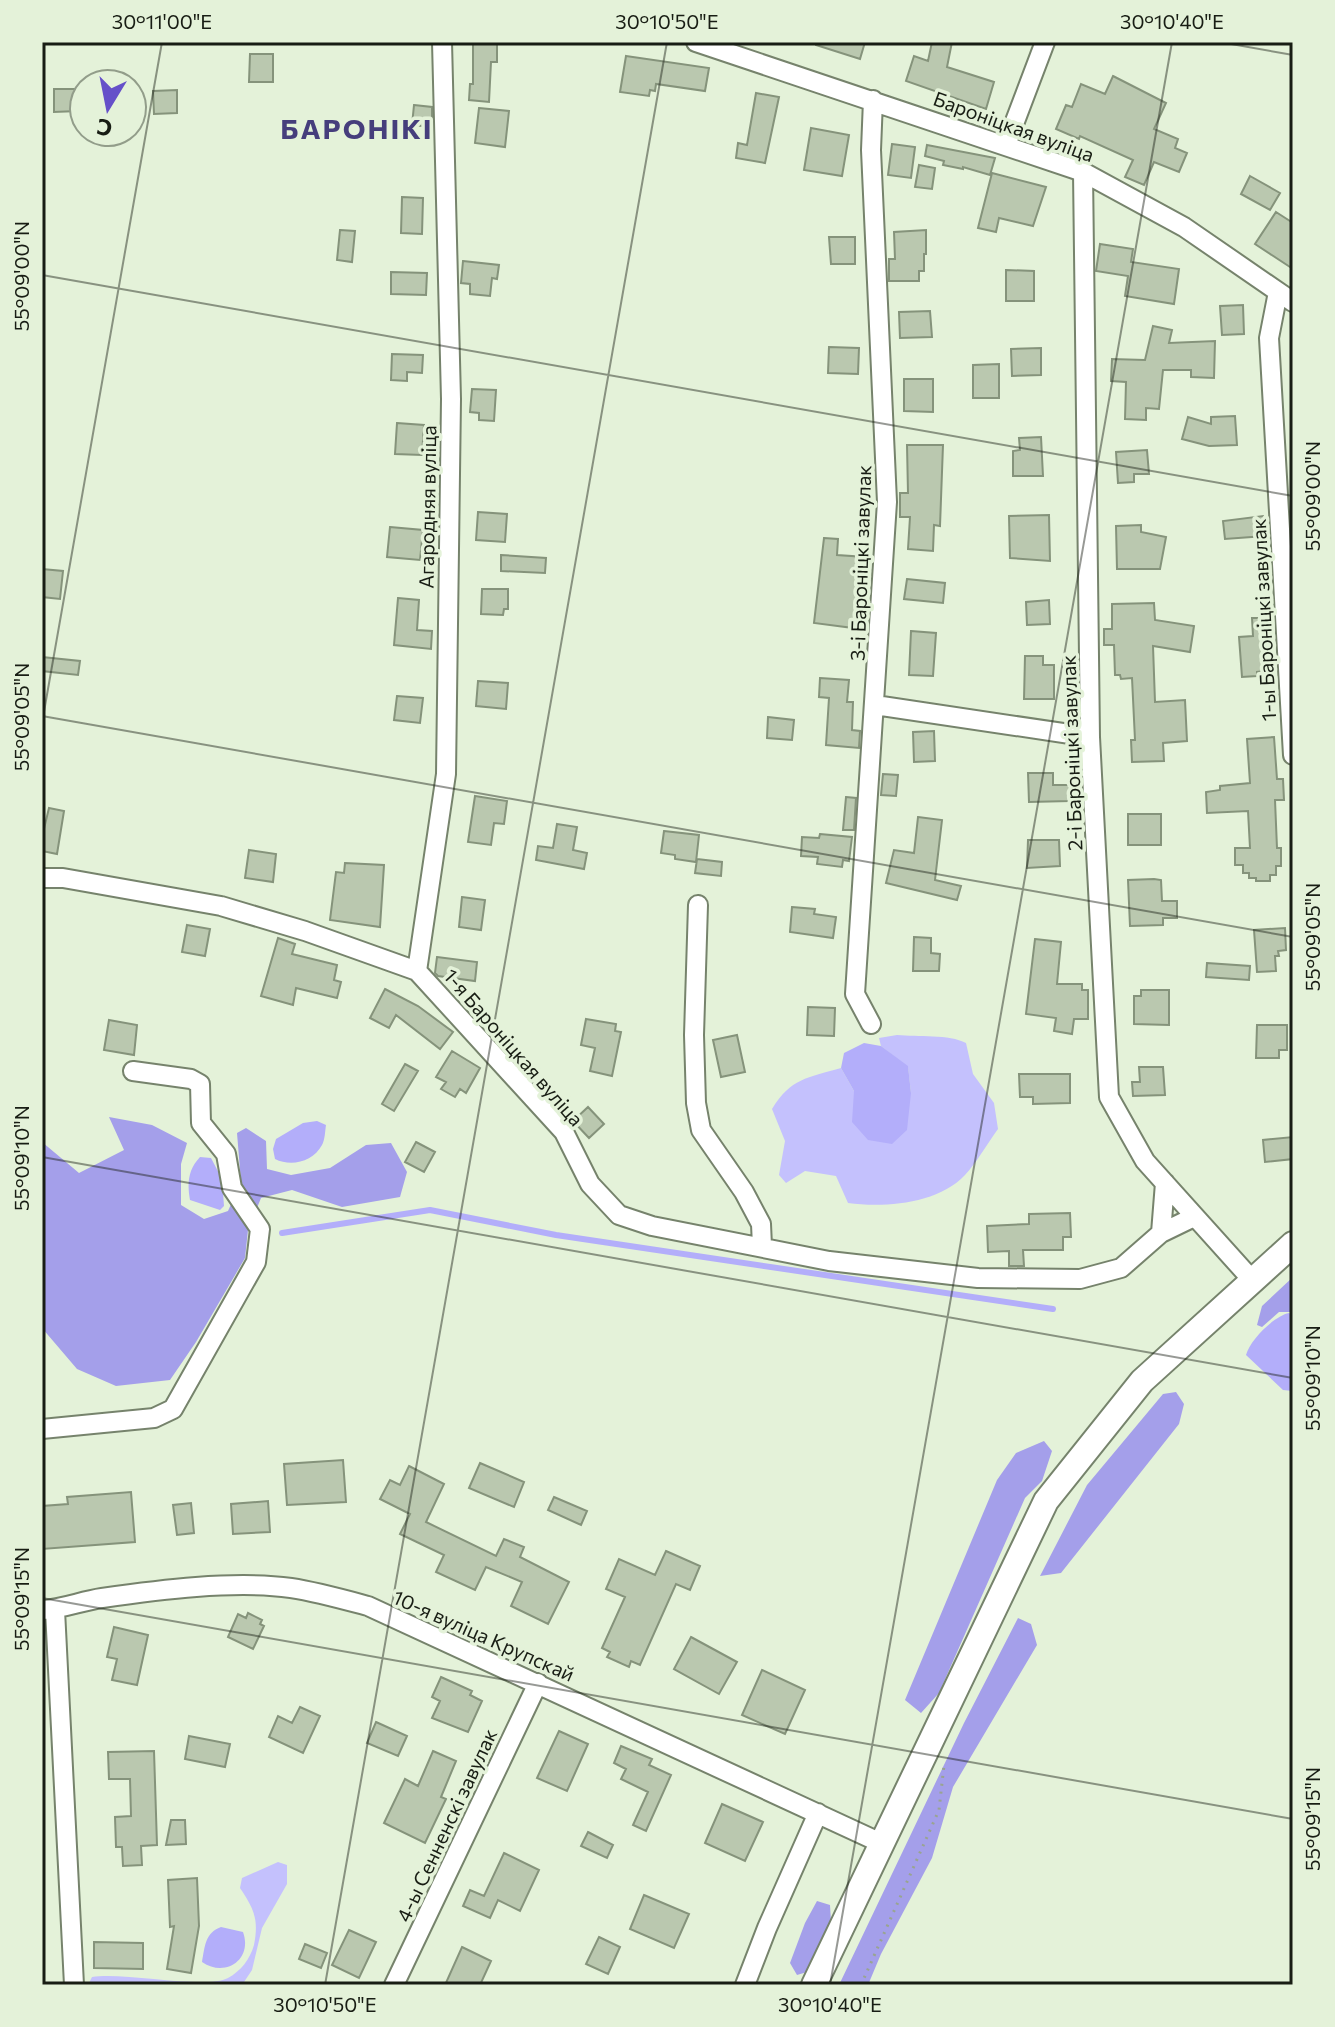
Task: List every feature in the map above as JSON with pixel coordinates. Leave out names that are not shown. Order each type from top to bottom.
[{"type":"main road","points":[[814,1985],[1046,1501],[1142,1381],[1293,1244]]},
{"type":"street","name":"Агародняя вуліца","points":[[417,971],[446,774],[451,399],[442,42]]},
{"type":"street","name":"Бароніцкая вуліца","points":[[696,42],[1083,172],[1184,227],[1286,297]]},
{"type":"street","points":[[1006,145],[1045,42]]},
{"type":"street","name":"3-і Бароніцкі завулак","points":[[871,1024],[855,994],[887,502],[871,150],[873,100]]},
{"type":"street","name":"2-і Бароніцкі завулак","points":[[1083,172],[1090,737],[1109,1097],[1145,1161],[1253,1281]]},
{"type":"street","name":"1-ы Бароніцкі завулак","points":[[1286,297],[1269,338],[1293,755]]},
{"type":"street","points":[[875,705],[1090,737]]},
{"type":"street","name":"1-я Бароніцкая вуліца","points":[[42,878],[63,878],[221,906],[305,931],[417,971],[564,1132],[590,1184],[619,1215],[652,1226],[829,1261],[978,1278],[1080,1279],[1121,1268],[1161,1233],[1194,1217]]},
{"type":"street","points":[[698,905],[694,1035],[696,1103],[701,1130],[744,1192],[761,1224],[762,1246]]},
{"type":"street","points":[[42,1429],[154,1418],[173,1409],[256,1262],[260,1229],[232,1188],[226,1154],[201,1123],[200,1084],[191,1079],[133,1071]]},
{"type":"street","points":[[1161,1233],[1165,1183]]},
{"type":"street","name":"10-я вуліца Крупскай","points":[[49,1610],[98,1598],[229,1586],[287,1587],[368,1606],[881,1843]]},
{"type":"street","points":[[49,1610],[74,1985]]},
{"type":"street","name":"4-ы Сенненскі завулак","points":[[394,1985],[538,1683]]},
{"type":"street","points":[[745,1985],[818,1813]]},
{"type":"path","points":[[861,1985],[939,1810],[944,1759]]},
{"type":"shaded area","points":[[897,1035],[942,1037],[966,1043],[973,1074],[994,1103],[998,1129],[974,1164],[954,1185],[940,1192],[894,1204],[848,1203],[836,1176],[805,1171],[786,1183],[779,1175],[785,1141],[772,1109],[779,1099],[793,1085],[809,1077],[841,1068],[854,1091],[911,1093],[908,1067],[881,1046],[879,1038]]},
{"type":"shaded area","points":[[864,1043],[881,1046],[908,1066],[911,1093],[907,1130],[892,1144],[868,1140],[852,1122],[854,1091],[841,1068],[844,1053]]},
{"type":"shaded area","points":[[109,1117],[152,1125],[187,1143],[181,1164],[181,1205],[204,1219],[228,1211],[241,1182],[237,1133],[246,1128],[266,1141],[267,1169],[291,1175],[330,1168],[366,1145],[391,1143],[407,1172],[400,1197],[342,1207],[292,1190],[261,1198],[248,1230],[245,1258],[170,1380],[116,1386],[77,1369],[42,1328],[42,1142],[79,1173],[124,1150]]},
{"type":"shaded area","points":[[317,1121],[326,1125],[323,1143],[318,1151],[295,1163],[275,1159],[273,1149],[276,1139],[303,1123]]},
{"type":"shaded area","points":[[200,1157],[211,1158],[222,1179],[224,1206],[220,1210],[190,1200],[189,1177]]},
{"type":"shaded area","points":[[1293,1277],[1293,1312],[1279,1312],[1262,1327],[1257,1325],[1262,1306]]},
{"type":"shaded area","points":[[1289,1313],[1293,1316],[1293,1391],[1283,1390],[1246,1355],[1263,1330]]},
{"type":"shaded area","points":[[1176,1392],[1184,1404],[1179,1424],[1061,1573],[1040,1576],[1087,1485],[1163,1394]]},
{"type":"shaded area","points":[[1044,1441],[1052,1451],[1042,1481],[1025,1498],[939,1693],[921,1713],[905,1700],[997,1480],[1016,1453]]},
{"type":"shaded area","points":[[1018,1618],[1031,1624],[1037,1645],[953,1787],[932,1858],[868,1985],[839,1985],[964,1723]]},
{"type":"shaded area","points":[[278,1862],[287,1865],[287,1884],[262,1928],[252,1970],[242,1985],[88,1985],[92,1977],[202,1982],[233,1975],[247,1960],[254,1945],[256,1928],[249,1902],[240,1888],[242,1878]]},
{"type":"shaded area","points":[[817,1901],[830,1905],[831,1922],[807,1972],[797,1975],[790,1963]]},
{"type":"shaded area","points":[[221,1927],[243,1932],[245,1942],[244,1951],[235,1964],[220,1968],[202,1962],[209,1936]]},
{"type":"building","points":[[473,42],[497,42],[497,62],[491,62],[489,102],[469,100],[470,84],[473,84]]},
{"type":"building","points":[[816,42],[865,42],[860,59],[816,45]]},
{"type":"building","points":[[932,42],[952,42],[947,67],[994,82],[986,109],[906,81],[914,56],[928,61]]},
{"type":"building","points":[[250,54],[273,54],[273,82],[249,82]]},
{"type":"building","points":[[626,56],[709,68],[705,91],[656,84],[655,91],[650,90],[649,96],[620,92]]},
{"type":"building","points":[[1113,76],[1166,103],[1154,129],[1178,139],[1175,148],[1187,153],[1179,172],[1154,162],[1144,185],[1125,177],[1133,160],[1080,136],[1079,139],[1056,129],[1066,105],[1072,107],[1081,84],[1105,94]]},
{"type":"building","points":[[54,89],[68,89],[68,111],[54,112]]},
{"type":"building","points":[[177,90],[177,113],[154,114],[153,91]]},
{"type":"building","points":[[756,93],[779,97],[765,163],[736,158],[738,143],[747,145]]},
{"type":"building","points":[[414,105],[432,107],[432,127],[412,125]]},
{"type":"building","points":[[479,108],[509,111],[505,147],[475,143]]},
{"type":"building","points":[[811,128],[849,135],[842,176],[804,170]]},
{"type":"building","points":[[892,144],[915,147],[911,178],[888,175]]},
{"type":"building","points":[[927,145],[995,158],[990,175],[943,165],[944,161],[925,156]]},
{"type":"building","points":[[919,165],[935,168],[932,189],[915,187]]},
{"type":"building","points":[[992,173],[1046,187],[1033,226],[999,218],[996,232],[978,228]]},
{"type":"building","points":[[1250,176],[1280,193],[1270,210],[1241,194]]},
{"type":"building","points":[[402,197],[423,198],[422,234],[401,233]]},
{"type":"building","points":[[1276,212],[1293,223],[1293,269],[1255,244]]},
{"type":"building","points":[[340,230],[355,231],[352,262],[337,260]]},
{"type":"building","points":[[926,230],[924,271],[919,271],[919,281],[889,281],[889,259],[895,259],[894,232]]},
{"type":"building","points":[[829,237],[855,237],[855,264],[831,264]]},
{"type":"building","points":[[1100,244],[1133,249],[1131,262],[1179,269],[1174,304],[1125,296],[1128,276],[1096,271]]},
{"type":"building","points":[[463,261],[499,265],[497,279],[492,278],[490,296],[470,294],[470,284],[461,283]]},
{"type":"building","points":[[1006,270],[1034,271],[1034,301],[1006,301]]},
{"type":"building","points":[[391,272],[427,273],[426,295],[391,294]]},
{"type":"building","points":[[1243,305],[1244,334],[1222,335],[1220,306]]},
{"type":"building","points":[[930,311],[932,337],[900,338],[899,312]]},
{"type":"building","points":[[1153,326],[1172,330],[1169,343],[1215,341],[1214,378],[1191,377],[1191,370],[1163,370],[1159,409],[1146,408],[1146,420],[1125,419],[1126,382],[1111,381],[1112,359],[1145,360]]},
{"type":"building","points":[[829,347],[859,348],[858,374],[828,373]]},
{"type":"building","points":[[1041,348],[1041,375],[1012,376],[1011,349]]},
{"type":"building","points":[[392,354],[423,355],[422,373],[407,372],[407,381],[391,380]]},
{"type":"building","points":[[999,364],[999,398],[973,398],[973,365]]},
{"type":"building","points":[[904,379],[933,379],[933,412],[904,411]]},
{"type":"building","points":[[472,389],[496,390],[494,421],[479,420],[479,413],[470,412]]},
{"type":"building","points":[[1235,416],[1237,445],[1209,446],[1182,439],[1188,417],[1211,424],[1211,417]]},
{"type":"building","points":[[397,423],[424,425],[422,455],[395,454]]},
{"type":"building","points":[[1041,437],[1043,476],[1013,476],[1013,451],[1020,450],[1019,438]]},
{"type":"building","points":[[907,445],[943,445],[940,526],[934,525],[933,551],[908,549],[910,517],[900,517],[900,493],[908,493]]},
{"type":"building","points":[[1147,450],[1149,474],[1134,474],[1134,482],[1118,483],[1116,452]]},
{"type":"building","points":[[478,512],[507,514],[505,542],[476,540]]},
{"type":"building","points":[[1049,515],[1050,561],[1010,558],[1009,516]]},
{"type":"building","points":[[1263,516],[1265,536],[1225,539],[1223,521]]},
{"type":"building","points":[[1141,525],[1141,532],[1166,537],[1160,569],[1117,569],[1116,526]]},
{"type":"building","points":[[390,527],[423,530],[420,560],[387,557]]},
{"type":"building","points":[[824,538],[838,539],[837,555],[866,557],[861,629],[814,623]]},
{"type":"building","points":[[501,555],[546,558],[545,573],[501,571]]},
{"type":"building","points":[[42,569],[63,571],[60,599],[42,597]]},
{"type":"building","points":[[907,579],[945,583],[943,603],[904,599]]},
{"type":"building","points":[[482,589],[508,589],[508,609],[504,609],[503,615],[481,614]]},
{"type":"building","points":[[398,598],[419,600],[417,630],[432,631],[431,649],[394,645]]},
{"type":"building","points":[[1049,600],[1050,624],[1027,625],[1026,602]]},
{"type":"building","points":[[1154,603],[1155,620],[1194,626],[1190,652],[1153,646],[1155,702],[1185,700],[1187,741],[1163,743],[1164,761],[1132,762],[1131,740],[1135,740],[1132,678],[1121,679],[1120,675],[1115,675],[1114,645],[1104,645],[1104,629],[1112,629],[1112,604]]},
{"type":"building","points":[[1252,618],[1269,618],[1274,670],[1242,677],[1239,637],[1253,636]]},
{"type":"building","points":[[911,631],[936,633],[933,676],[909,675]]},
{"type":"building","points":[[1025,656],[1043,656],[1043,665],[1054,665],[1054,699],[1024,699]]},
{"type":"building","points":[[42,657],[80,661],[78,675],[42,671]]},
{"type":"building","points":[[820,678],[849,680],[847,702],[853,702],[852,730],[860,731],[859,748],[826,745],[829,698],[819,697]]},
{"type":"building","points":[[478,681],[508,683],[506,709],[476,706]]},
{"type":"building","points":[[397,696],[423,698],[420,723],[394,720]]},
{"type":"building","points":[[768,717],[794,720],[792,740],[767,738]]},
{"type":"building","points":[[934,731],[935,761],[914,762],[913,732]]},
{"type":"building","points":[[1274,737],[1277,779],[1283,779],[1284,800],[1275,800],[1281,866],[1276,866],[1276,875],[1270,875],[1270,881],[1256,881],[1256,878],[1249,878],[1249,873],[1243,873],[1243,865],[1235,865],[1235,848],[1250,848],[1248,811],[1207,813],[1206,792],[1220,790],[1220,786],[1250,783],[1247,739]]},
{"type":"building","points":[[1028,773],[1053,773],[1053,785],[1070,785],[1070,801],[1029,802]]},
{"type":"building","points":[[883,774],[898,775],[896,796],[881,795]]},
{"type":"building","points":[[475,796],[507,801],[504,824],[494,823],[491,845],[468,842]]},
{"type":"building","points":[[846,797],[856,798],[854,830],[843,830]]},
{"type":"building","points":[[49,808],[64,811],[57,854],[42,851]]},
{"type":"building","points":[[1128,814],[1161,814],[1161,845],[1128,845]]},
{"type":"building","points":[[918,817],[942,820],[935,880],[961,886],[957,900],[886,883],[894,850],[914,853]]},
{"type":"building","points":[[557,824],[577,827],[573,850],[587,853],[584,869],[536,860],[538,846],[553,848]]},
{"type":"building","points":[[664,831],[699,835],[696,862],[661,853]]},
{"type":"building","points":[[820,834],[852,837],[849,861],[843,860],[842,867],[817,864],[818,857],[801,856],[802,837],[819,838]]},
{"type":"building","points":[[1028,840],[1059,840],[1060,866],[1027,868]]},
{"type":"building","points":[[249,850],[276,854],[273,882],[245,878]]},
{"type":"building","points":[[697,859],[722,862],[721,876],[695,873]]},
{"type":"building","points":[[345,863],[384,865],[380,927],[330,920],[336,872],[344,873]]},
{"type":"building","points":[[1128,880],[1161,880],[1162,901],[1177,901],[1177,918],[1163,918],[1163,925],[1130,926]]},
{"type":"building","points":[[462,897],[485,900],[481,930],[459,927]]},
{"type":"building","points":[[792,907],[815,909],[814,914],[836,917],[833,938],[790,932]]},
{"type":"building","points":[[187,925],[210,929],[205,956],[182,952]]},
{"type":"building","points":[[1285,928],[1286,950],[1278,951],[1279,956],[1275,956],[1276,971],[1257,972],[1254,930]]},
{"type":"building","points":[[914,937],[931,938],[931,953],[940,954],[939,971],[913,971]]},
{"type":"building","points":[[278,938],[295,944],[292,954],[337,965],[334,980],[341,982],[337,998],[296,988],[293,1005],[261,996]]},
{"type":"building","points":[[1035,939],[1061,942],[1057,984],[1082,984],[1082,990],[1088,990],[1088,1019],[1074,1019],[1072,1034],[1054,1031],[1056,1018],[1026,1014]]},
{"type":"building","points":[[437,957],[477,962],[475,981],[438,976],[435,973]]},
{"type":"building","points":[[1207,963],[1250,966],[1249,980],[1206,977]]},
{"type":"building","points":[[385,989],[418,1006],[453,1032],[440,1049],[396,1015],[389,1028],[370,1018]]},
{"type":"building","points":[[1141,990],[1169,990],[1169,1025],[1134,1024],[1134,996],[1141,996]]},
{"type":"building","points":[[808,1007],[835,1008],[834,1036],[807,1035]]},
{"type":"building","points":[[586,1019],[616,1024],[615,1031],[621,1032],[612,1076],[590,1071],[595,1048],[581,1045]]},
{"type":"building","points":[[109,1020],[137,1025],[134,1055],[104,1050]]},
{"type":"building","points":[[1257,1025],[1287,1025],[1287,1050],[1279,1050],[1279,1058],[1256,1058]]},
{"type":"building","points":[[737,1035],[745,1072],[721,1077],[713,1040]]},
{"type":"building","points":[[452,1051],[480,1068],[466,1093],[460,1089],[455,1097],[441,1089],[446,1082],[436,1077]]},
{"type":"building","points":[[405,1064],[418,1071],[394,1111],[382,1104]]},
{"type":"building","points":[[1139,1067],[1163,1067],[1165,1095],[1133,1096],[1132,1082],[1140,1082]]},
{"type":"building","points":[[1019,1074],[1070,1074],[1070,1103],[1033,1104],[1033,1097],[1020,1097]]},
{"type":"building","points":[[588,1107],[604,1124],[589,1138],[573,1121]]},
{"type":"building","points":[[1293,1137],[1293,1159],[1265,1162],[1263,1140]]},
{"type":"building","points":[[416,1142],[435,1152],[424,1172],[405,1162]]},
{"type":"building","points":[[1070,1213],[1071,1237],[1063,1237],[1063,1250],[1023,1250],[1024,1266],[1009,1266],[1009,1251],[988,1252],[987,1226],[1029,1224],[1029,1214]]},
{"type":"building","points":[[343,1460],[346,1502],[287,1505],[284,1464]]},
{"type":"building","points":[[480,1463],[524,1482],[514,1507],[469,1488]]},
{"type":"building","points":[[409,1466],[444,1484],[426,1522],[496,1556],[504,1539],[524,1547],[520,1557],[569,1582],[548,1624],[511,1606],[522,1582],[486,1567],[475,1590],[436,1572],[444,1555],[400,1534],[410,1514],[380,1499],[390,1480],[400,1485]]},
{"type":"building","points":[[131,1492],[135,1542],[42,1549],[42,1506],[68,1504],[67,1497]]},
{"type":"building","points":[[554,1497],[587,1511],[581,1525],[548,1510]]},
{"type":"building","points":[[268,1501],[270,1532],[233,1534],[231,1504]]},
{"type":"building","points":[[191,1503],[194,1533],[177,1535],[173,1505]]},
{"type":"building","points":[[666,1551],[700,1566],[690,1590],[676,1584],[640,1665],[631,1661],[629,1667],[607,1657],[610,1652],[602,1648],[625,1597],[606,1589],[619,1559],[655,1575]]},
{"type":"building","points":[[248,1613],[262,1620],[260,1624],[264,1626],[253,1649],[228,1637],[238,1614],[246,1618]]},
{"type":"building","points":[[114,1627],[148,1635],[137,1685],[112,1680],[117,1659],[107,1657]]},
{"type":"building","points":[[691,1637],[737,1662],[719,1694],[674,1669]]},
{"type":"building","points":[[762,1670],[805,1690],[785,1734],[742,1715]]},
{"type":"building","points":[[441,1677],[472,1691],[470,1695],[482,1701],[468,1732],[432,1718],[440,1701],[432,1697]]},
{"type":"building","points":[[300,1707],[320,1716],[303,1753],[269,1737],[278,1716],[292,1723]]},
{"type":"building","points":[[376,1722],[407,1736],[398,1756],[367,1743]]},
{"type":"building","points":[[559,1731],[588,1744],[567,1791],[537,1778]]},
{"type":"building","points":[[189,1736],[230,1744],[225,1767],[185,1759]]},
{"type":"building","points":[[621,1746],[652,1759],[649,1765],[671,1775],[646,1831],[633,1825],[648,1792],[621,1779],[626,1769],[614,1763]]},
{"type":"building","points":[[154,1751],[157,1845],[141,1846],[142,1865],[123,1866],[122,1847],[116,1847],[115,1817],[131,1816],[130,1779],[109,1779],[108,1752]]},
{"type":"building","points":[[433,1751],[456,1761],[441,1797],[446,1799],[425,1843],[384,1823],[405,1779],[418,1786]]},
{"type":"building","points":[[722,1804],[763,1822],[745,1861],[705,1843]]},
{"type":"building","points":[[171,1820],[185,1820],[186,1844],[166,1845]]},
{"type":"building","points":[[588,1832],[613,1845],[607,1858],[581,1846]]},
{"type":"building","points":[[504,1853],[539,1870],[520,1911],[498,1900],[490,1918],[463,1906],[470,1890],[484,1896]]},
{"type":"building","points":[[197,1878],[199,1926],[191,1973],[167,1969],[174,1926],[170,1927],[168,1880]]},
{"type":"building","points":[[644,1895],[689,1914],[674,1948],[630,1929]]},
{"type":"building","points":[[349,1930],[376,1942],[359,1978],[332,1965]]},
{"type":"building","points":[[599,1937],[620,1947],[608,1974],[586,1964]]},
{"type":"building","points":[[94,1942],[143,1943],[143,1969],[94,1968]]},
{"type":"building","points":[[305,1944],[327,1953],[321,1968],[299,1959]]},
{"type":"building","points":[[462,1947],[491,1961],[480,1985],[445,1985]]},
{"type":"waterway","points":[[282,1233],[430,1210],[556,1235],[1053,1309]]},
{"type":"district","name":"БАРОНІКІ","points":[[357,128]]}]
